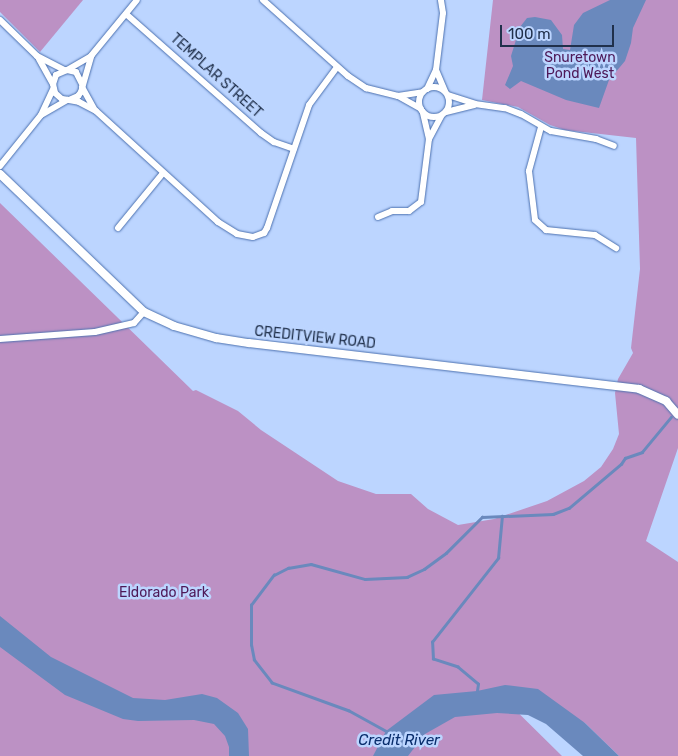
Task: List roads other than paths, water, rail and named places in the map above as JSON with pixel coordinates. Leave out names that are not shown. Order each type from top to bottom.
[{"type":"street","points":[[0,166],[42,115],[56,75],[91,56],[137,0]]},
{"type":"street","points":[[263,0],[337,67],[366,88],[398,96],[431,117],[475,104]]},
{"type":"street","points":[[378,217],[392,211],[409,211],[421,202],[429,139],[420,100],[436,70],[443,13],[441,0]]},
{"type":"street","name":"TEMPLAR STREET","points":[[126,14],[261,133],[274,142],[294,149]]},
{"type":"street","points":[[0,20],[37,56],[58,96],[78,102],[96,111],[226,228],[238,234],[253,237],[260,236],[267,228],[309,105],[337,67]]},
{"type":"street","points":[[37,56],[66,70],[76,72],[96,111]]},
{"type":"street","points":[[42,115],[78,96],[91,56]]},
{"type":"street","points":[[429,139],[450,103],[436,70]]},
{"type":"street","points":[[398,96],[436,87],[446,93],[475,104],[513,111],[541,127],[568,136],[596,139],[614,146]]},
{"type":"street","points":[[541,127],[529,171],[535,220],[546,230],[594,236],[616,248]]},
{"type":"street","points":[[118,228],[163,173]]},
{"type":"street","name":"CREDITVIEW ROAD","points":[[0,174],[144,312],[190,331],[216,338],[249,343],[639,389],[654,394],[666,401],[678,415]]},
{"type":"street","points":[[0,339],[95,332],[134,323],[144,312]]},
{"type":"water","points":[[610,0],[646,0],[633,28],[631,43],[625,61],[609,80],[599,108],[566,100],[521,81],[510,89],[505,85],[513,66],[511,56],[520,27],[527,18],[535,17],[551,20],[562,35],[563,49],[570,50],[574,25],[583,13]]},
{"type":"water","points":[[0,616],[51,657],[133,698],[165,700],[202,694],[217,698],[238,713],[248,729],[249,756],[229,756],[229,747],[225,736],[214,724],[194,720],[138,721],[123,719],[65,695],[0,647]]},
{"type":"water","name":"Credit River","points":[[505,685],[538,689],[585,723],[619,756],[583,756],[546,724],[528,715],[497,713],[455,717],[425,734],[408,756],[373,756],[386,731],[434,695],[477,691]]},
{"type":"waterway","points":[[387,732],[349,711],[272,683],[254,660],[251,645],[251,605],[274,575],[288,568],[311,564],[365,579],[407,577],[424,569],[446,553],[482,517],[553,514],[569,508],[621,464],[625,458],[642,452],[671,417]]},
{"type":"waterway","points":[[477,691],[478,684],[458,667],[433,659],[432,642],[498,558],[502,516]]},
{"type":"park label","name":"Snuretown Pond West","points":[[580,66]]},
{"type":"park label","name":"Eldorado Park","points":[[164,593]]}]
